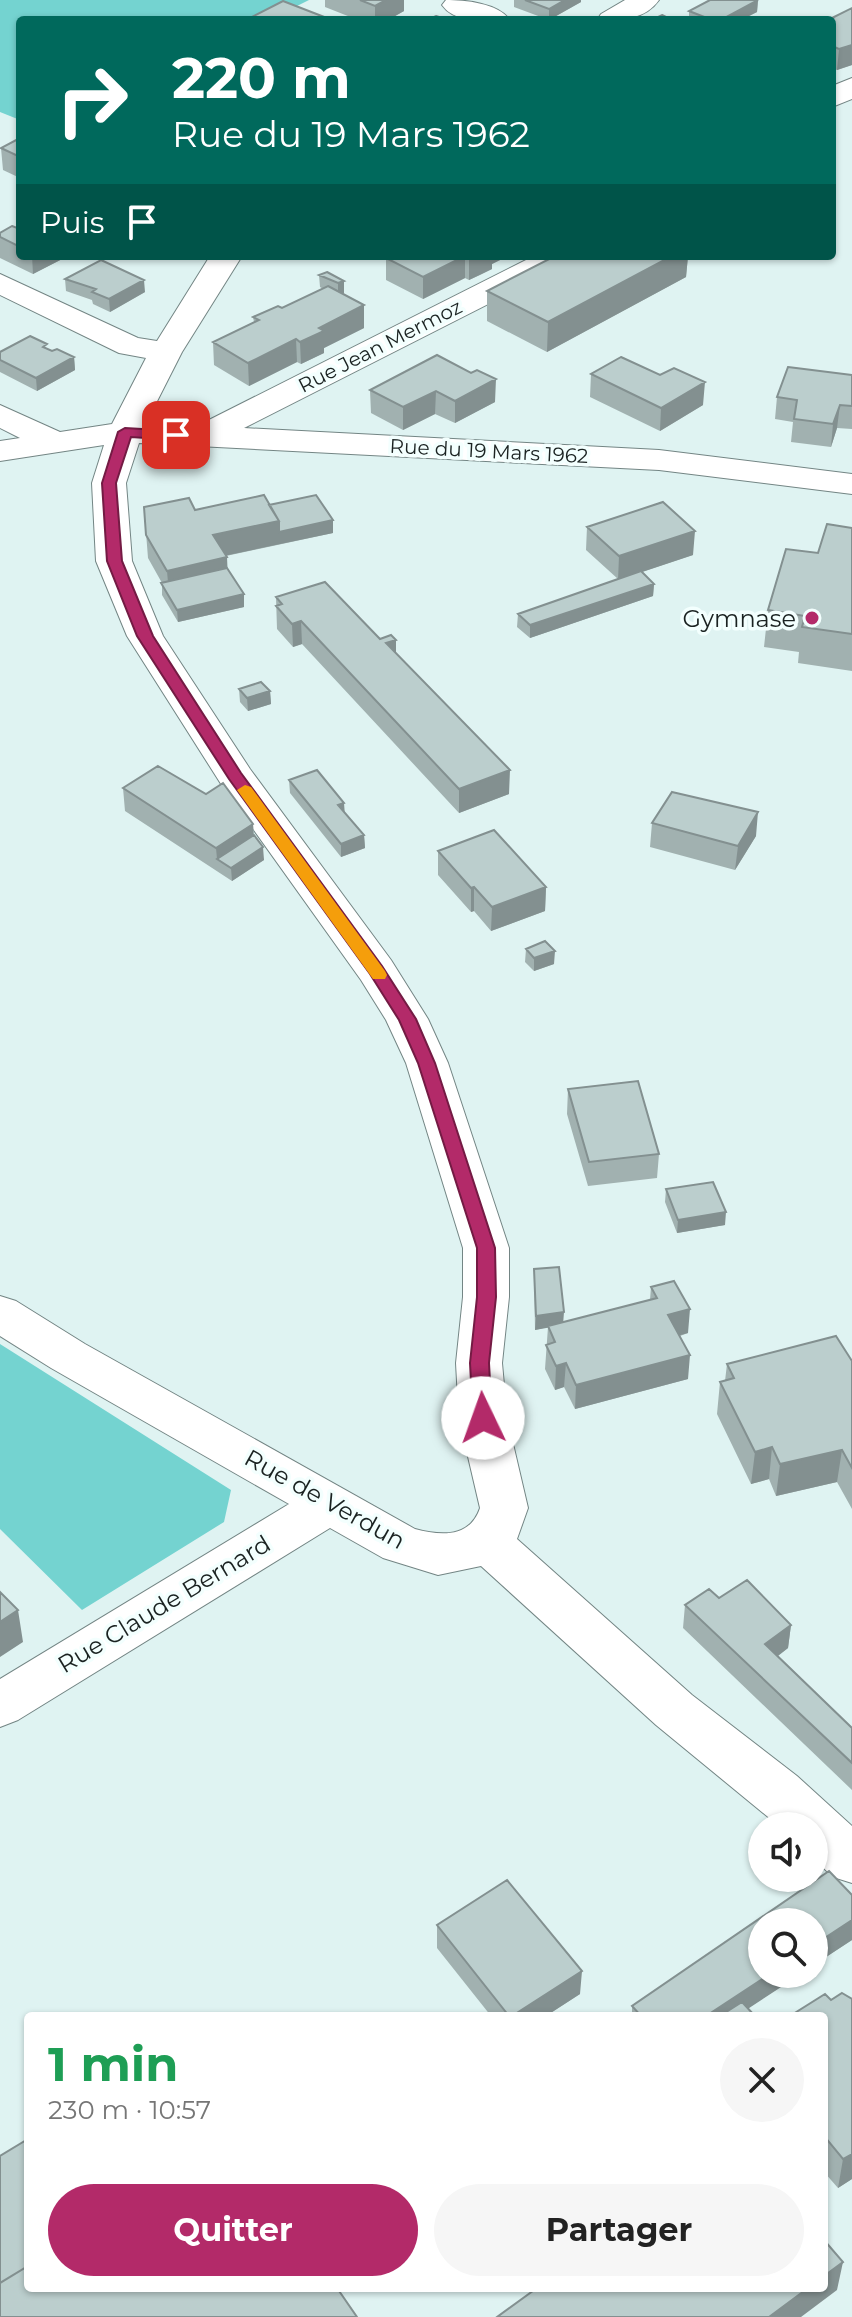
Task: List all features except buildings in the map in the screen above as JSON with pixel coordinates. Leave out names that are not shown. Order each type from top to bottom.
[{"type":"street","points":[[618,16],[645,0]]},
{"type":"street","points":[[456,5],[485,16]]},
{"type":"street","points":[[224,260],[166,352],[125,432],[109,483],[114,561],[145,636],[235,776],[376,970],[407,1019],[427,1063],[486,1248],[486,1297],[479,1363],[483,1418],[504,1508],[496,1533],[486,1541],[674,1710],[778,1792],[852,1860]]},
{"type":"street","name":"Rue Jean Mermoz","points":[[202,437],[550,260]]},
{"type":"street","points":[[0,283],[130,346],[166,352]]},
{"type":"street","points":[[0,415],[56,443]]},
{"type":"street","name":"Rue du 19 Mars 1962","points":[[0,451],[125,432],[659,460],[852,484]]},
{"type":"street","name":"Rue de Verdun","points":[[0,1313],[68,1356],[400,1544],[438,1555],[472,1549],[486,1541]]},
{"type":"street","name":"Rue Claude Bernard","points":[[0,1705],[329,1504]]},
{"type":"shaded area","points":[[0,0],[309,0],[277,16],[16,16],[16,118],[0,112]]},
{"type":"shaded area","points":[[0,1344],[231,1490],[224,1522],[82,1610],[0,1529]]},
{"type":"slow traffic","points":[[245,790],[379,975]]},
{"type":"place","name":"Gymnase","points":[[812,618]]},
{"type":"route","points":[[176,435],[125,432],[109,483],[114,561],[145,636],[235,776],[376,970],[407,1019],[427,1063],[486,1248],[486,1297],[479,1363],[483,1418]]}]
